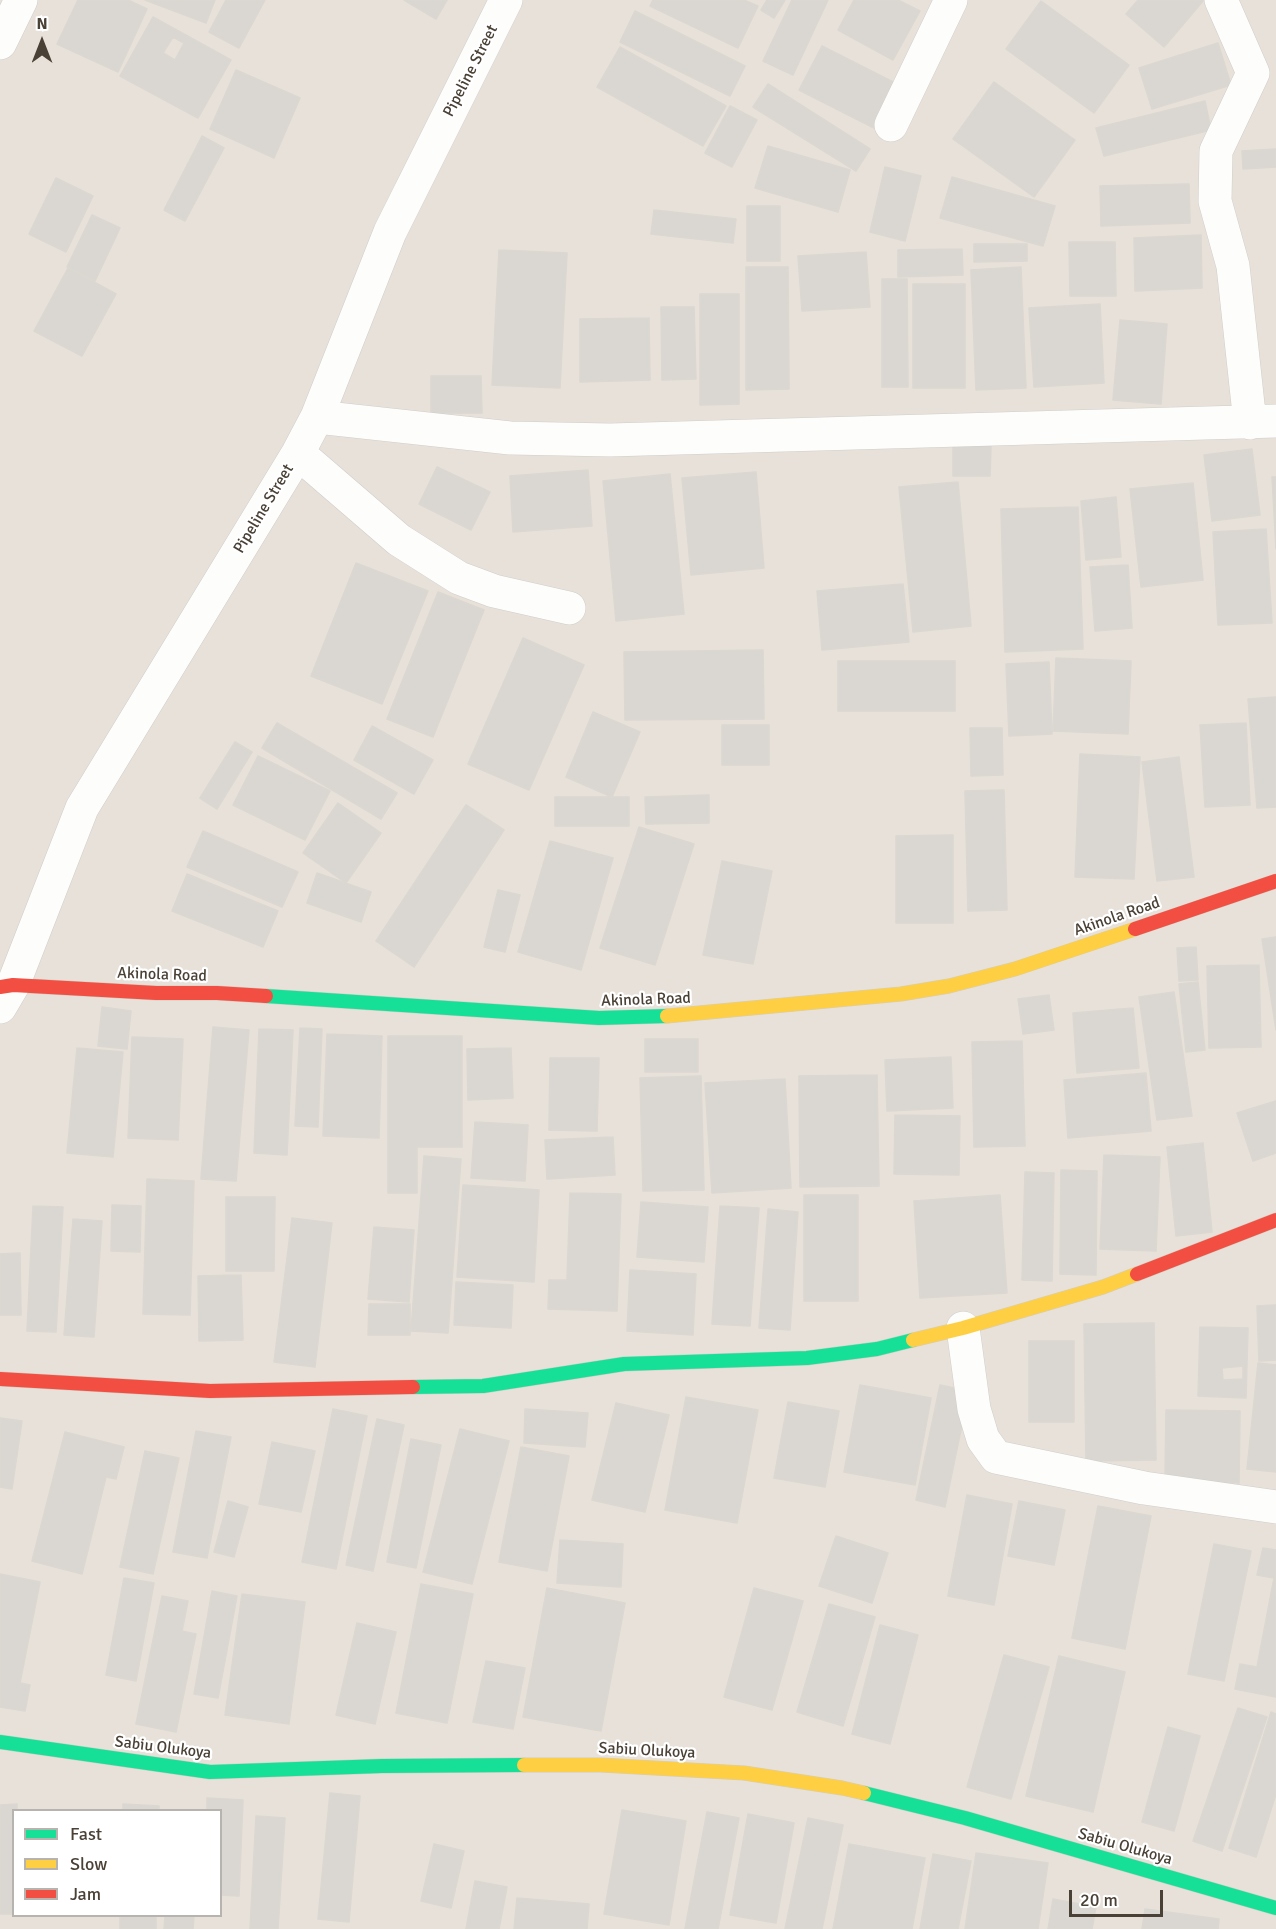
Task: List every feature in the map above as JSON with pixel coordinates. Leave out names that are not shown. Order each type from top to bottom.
[{"type":"street","points":[[0,43],[21,0]]},
{"type":"street","name":"Pipeline Street","points":[[4,993],[82,808],[298,453],[317,417],[390,232],[506,0]]},
{"type":"street","points":[[891,125],[951,0]]},
{"type":"street","points":[[317,417],[510,438],[610,440],[1263,422],[1233,266],[1215,201],[1215,151],[1253,73],[1221,0]]},
{"type":"street","points":[[298,453],[399,540],[459,578],[494,591],[569,608]]},
{"type":"street","name":"Akinola Road","points":[[4,993],[217,993],[599,1018],[684,1016],[901,994],[949,986],[1015,969],[1276,881]]},
{"type":"street","points":[[0,1378],[210,1390],[483,1386],[624,1364],[807,1358],[877,1349],[963,1328],[1103,1287],[1276,1220]]},
{"type":"street","points":[[963,1328],[974,1409],[983,1439],[996,1458],[1144,1488],[1276,1507]]},
{"type":"street","name":"Sabiu Olukoya","points":[[0,1742],[210,1772],[382,1766],[601,1765],[744,1773],[842,1788],[965,1818],[1276,1908]]},
{"type":"shaded area","points":[[0,0],[1276,0],[1276,1929],[0,1929]]},
{"type":"building","points":[[78,0],[128,0],[147,9],[118,72],[57,44]]},
{"type":"building","points":[[145,0],[215,0],[206,23]]},
{"type":"building","points":[[226,0],[265,0],[239,48],[209,32]]},
{"type":"building","points":[[404,0],[447,0],[436,19]]},
{"type":"building","points":[[653,0],[744,0],[758,6],[738,48],[650,6]]},
{"type":"building","points":[[767,0],[785,0],[774,18],[761,10]]},
{"type":"building","points":[[792,0],[828,0],[793,75],[763,61]]},
{"type":"building","points":[[854,0],[898,0],[920,11],[893,60],[838,30]]},
{"type":"building","points":[[1138,0],[1203,1],[1164,47],[1126,14]]},
{"type":"building","points":[[1041,1],[1129,65],[1094,113],[1006,49]]},
{"type":"building","points":[[635,11],[745,66],[730,96],[620,42]]},
{"type":"building","points":[[153,17],[231,60],[198,118],[120,76]],"holes":[[[173,37],[184,43],[175,60],[163,53]]]},
{"type":"building","points":[[1218,43],[1231,85],[1152,109],[1139,68]]},
{"type":"building","points":[[822,46],[897,84],[874,128],[799,90]]},
{"type":"building","points":[[620,47],[726,106],[703,146],[597,87]]},
{"type":"building","points":[[236,70],[300,98],[274,158],[210,129]]},
{"type":"building","points":[[994,82],[1075,140],[1034,197],[953,139]]},
{"type":"building","points":[[768,84],[870,149],[856,171],[753,107]]},
{"type":"building","points":[[1205,101],[1211,130],[1104,156],[1096,128]]},
{"type":"building","points":[[730,106],[757,120],[732,167],[705,153]]},
{"type":"building","points":[[202,136],[224,148],[185,221],[164,210]]},
{"type":"building","points":[[768,146],[850,170],[838,212],[755,188]]},
{"type":"building","points":[[1276,149],[1276,167],[1243,169],[1242,151]]},
{"type":"building","points":[[885,167],[921,176],[905,241],[870,232]]},
{"type":"building","points":[[952,177],[1055,206],[1043,246],[940,218]]},
{"type":"building","points":[[56,178],[93,196],[66,252],[29,234]]},
{"type":"building","points":[[1189,184],[1190,223],[1101,226],[1100,186]]},
{"type":"building","points":[[747,206],[780,206],[780,261],[747,261]]},
{"type":"building","points":[[654,210],[736,219],[733,243],[651,234]]},
{"type":"building","points":[[92,215],[120,228],[95,281],[67,267]]},
{"type":"building","points":[[1201,235],[1202,288],[1135,291],[1134,238]]},
{"type":"building","points":[[1069,242],[1115,242],[1116,296],[1070,296]]},
{"type":"building","points":[[974,244],[1027,244],[1027,261],[974,262]]},
{"type":"building","points":[[962,249],[963,275],[898,277],[898,250]]},
{"type":"building","points":[[499,250],[567,253],[560,388],[492,385]]},
{"type":"building","points":[[866,252],[870,307],[802,311],[798,256]]},
{"type":"building","points":[[746,267],[788,267],[789,389],[746,390]]},
{"type":"building","points":[[1021,267],[1026,388],[976,390],[971,270]]},
{"type":"building","points":[[68,268],[116,294],[82,356],[34,331]]},
{"type":"building","points":[[882,279],[907,279],[908,387],[882,387]]},
{"type":"building","points":[[913,284],[965,284],[965,388],[913,388]]},
{"type":"building","points":[[700,294],[739,294],[739,404],[700,405]]},
{"type":"building","points":[[1100,304],[1104,383],[1034,387],[1029,308]]},
{"type":"building","points":[[661,307],[694,307],[696,379],[662,380]]},
{"type":"building","points":[[649,318],[650,380],[580,382],[580,319]]},
{"type":"building","points":[[1120,320],[1167,324],[1161,404],[1113,400]]},
{"type":"building","points":[[431,376],[481,376],[482,413],[431,413]]},
{"type":"building","points":[[953,445],[991,445],[990,476],[953,476]]},
{"type":"building","points":[[1252,449],[1260,515],[1212,521],[1204,455]]},
{"type":"building","points":[[437,467],[490,492],[471,530],[419,504]]},
{"type":"building","points":[[588,470],[592,526],[513,532],[510,476]]},
{"type":"building","points":[[756,472],[764,568],[691,575],[682,478]]},
{"type":"building","points":[[670,474],[684,614],[616,621],[603,481]]},
{"type":"building","points":[[1272,477],[1276,477],[1276,549]]},
{"type":"building","points":[[958,482],[971,626],[913,632],[899,487]]},
{"type":"building","points":[[1193,483],[1203,580],[1141,587],[1130,489]]},
{"type":"building","points":[[1116,497],[1121,557],[1086,560],[1081,501]]},
{"type":"building","points":[[1078,507],[1083,649],[1005,652],[1001,509]]},
{"type":"building","points":[[1266,529],[1272,623],[1218,625],[1213,532]]},
{"type":"building","points":[[356,563],[428,591],[382,704],[311,676]]},
{"type":"building","points":[[1128,565],[1132,628],[1095,631],[1090,567]]},
{"type":"building","points":[[903,584],[909,642],[822,650],[817,591]]},
{"type":"building","points":[[438,592],[484,610],[433,737],[387,719]]},
{"type":"building","points":[[523,638],[584,665],[529,790],[468,764]]},
{"type":"building","points":[[763,650],[764,719],[625,720],[624,652]]},
{"type":"building","points":[[1056,658],[1131,661],[1128,734],[1053,731]]},
{"type":"building","points":[[838,661],[955,661],[955,711],[838,711]]},
{"type":"building","points":[[1049,662],[1052,734],[1009,736],[1006,664]]},
{"type":"building","points":[[1276,697],[1276,807],[1257,808],[1248,699]]},
{"type":"building","points":[[593,712],[640,732],[612,797],[566,777]]},
{"type":"building","points":[[277,723],[397,793],[381,819],[262,748]]},
{"type":"building","points":[[1246,723],[1250,805],[1205,807],[1200,725]]},
{"type":"building","points":[[722,725],[769,725],[769,765],[722,765]]},
{"type":"building","points":[[372,726],[433,760],[414,794],[354,760]]},
{"type":"building","points":[[970,728],[1002,728],[1003,775],[971,776]]},
{"type":"building","points":[[235,742],[252,752],[217,809],[200,798]]},
{"type":"building","points":[[1080,754],[1140,757],[1134,879],[1075,877]]},
{"type":"building","points":[[258,756],[330,791],[305,840],[233,805]]},
{"type":"building","points":[[1179,757],[1194,877],[1157,881],[1142,762]]},
{"type":"building","points":[[1004,790],[1007,910],[968,911],[965,791]]},
{"type":"building","points":[[709,795],[709,823],[646,824],[645,797]]},
{"type":"building","points":[[555,797],[629,797],[629,826],[555,826]]},
{"type":"building","points":[[338,803],[381,833],[346,883],[303,853]]},
{"type":"building","points":[[466,805],[504,830],[414,967],[376,941]]},
{"type":"building","points":[[639,827],[694,844],[655,965],[600,948]]},
{"type":"building","points":[[203,831],[298,872],[282,907],[187,867]]},
{"type":"building","points":[[953,835],[953,923],[896,923],[896,836]]},
{"type":"building","points":[[550,841],[613,858],[581,970],[518,952]]},
{"type":"building","points":[[722,861],[772,871],[753,964],[703,955]]},
{"type":"building","points":[[317,873],[371,892],[361,922],[307,903]]},
{"type":"building","points":[[187,874],[278,911],[263,947],[172,911]]},
{"type":"building","points":[[498,890],[520,895],[505,952],[484,947]]},
{"type":"building","points":[[1276,937],[1276,1030],[1262,939]]},
{"type":"building","points":[[1196,947],[1198,980],[1179,981],[1177,948]]},
{"type":"building","points":[[1259,965],[1261,1047],[1209,1048],[1207,966]]},
{"type":"building","points":[[1198,982],[1205,1050],[1186,1052],[1179,984]]},
{"type":"building","points":[[1174,992],[1192,1116],[1157,1120],[1139,997]]},
{"type":"building","points":[[1049,995],[1054,1030],[1023,1034],[1018,999]]},
{"type":"building","points":[[102,1007],[131,1011],[127,1049],[98,1046]]},
{"type":"building","points":[[1133,1008],[1139,1068],[1077,1073],[1073,1013]]},
{"type":"building","points":[[213,1027],[249,1030],[236,1181],[201,1179]]},
{"type":"building","points":[[300,1028],[322,1029],[318,1127],[295,1126]]},
{"type":"building","points":[[259,1029],[293,1030],[287,1155],[254,1153]]},
{"type":"building","points":[[327,1034],[382,1036],[379,1138],[323,1136]]},
{"type":"building","points":[[388,1036],[462,1036],[462,1147],[417,1147],[417,1193],[388,1193]]},
{"type":"building","points":[[132,1037],[183,1039],[178,1140],[128,1138]]},
{"type":"building","points":[[645,1039],[698,1039],[698,1072],[645,1072]]},
{"type":"building","points":[[1022,1041],[1025,1146],[974,1147],[972,1042]]},
{"type":"building","points":[[77,1048],[123,1052],[113,1157],[67,1153]]},
{"type":"building","points":[[511,1048],[513,1098],[468,1100],[467,1049]]},
{"type":"building","points":[[951,1057],[953,1108],[887,1111],[885,1060]]},
{"type":"building","points":[[550,1058],[599,1058],[597,1131],[549,1130]]},
{"type":"building","points":[[1146,1073],[1151,1131],[1068,1138],[1064,1080]]},
{"type":"building","points":[[877,1075],[879,1186],[800,1187],[799,1076]]},
{"type":"building","points":[[701,1076],[704,1190],[643,1191],[640,1078]]},
{"type":"building","points":[[785,1079],[791,1188],[712,1193],[705,1083]]},
{"type":"building","points":[[1276,1101],[1276,1153],[1253,1161],[1237,1113]]},
{"type":"building","points":[[895,1115],[960,1116],[959,1175],[894,1174]]},
{"type":"building","points":[[475,1122],[528,1125],[525,1181],[471,1178]]},
{"type":"building","points":[[613,1137],[615,1175],[547,1179],[545,1140]]},
{"type":"building","points":[[1203,1143],[1212,1232],[1176,1236],[1167,1147]]},
{"type":"building","points":[[1104,1155],[1160,1157],[1156,1251],[1100,1249]]},
{"type":"building","points":[[424,1156],[461,1159],[448,1333],[411,1331]]},
{"type":"building","points":[[1061,1170],[1097,1171],[1096,1275],[1060,1274]]},
{"type":"building","points":[[1025,1172],[1054,1173],[1052,1281],[1022,1280]]},
{"type":"building","points":[[147,1179],[194,1181],[190,1315],[143,1314]]},
{"type":"building","points":[[463,1185],[539,1190],[534,1282],[457,1277]]},
{"type":"building","points":[[570,1193],[621,1194],[617,1311],[548,1309],[549,1280],[567,1280]]},
{"type":"building","points":[[804,1195],[858,1195],[858,1301],[804,1301]]},
{"type":"building","points":[[1000,1195],[1007,1293],[920,1298],[914,1201]]},
{"type":"building","points":[[226,1197],[275,1197],[274,1271],[226,1271]]},
{"type":"building","points":[[641,1202],[708,1207],[704,1262],[637,1257]]},
{"type":"building","points":[[112,1205],[141,1206],[140,1252],[111,1251]]},
{"type":"building","points":[[33,1206],[63,1207],[56,1332],[27,1331]]},
{"type":"building","points":[[720,1206],[759,1208],[750,1326],[712,1324]]},
{"type":"building","points":[[768,1209],[798,1212],[790,1330],[759,1328]]},
{"type":"building","points":[[292,1218],[332,1223],[315,1367],[274,1362]]},
{"type":"building","points":[[73,1219],[102,1221],[94,1337],[64,1335]]},
{"type":"building","points":[[374,1227],[414,1230],[409,1302],[368,1299]]},
{"type":"building","points":[[20,1253],[21,1315],[0,1315],[0,1254]]},
{"type":"building","points":[[630,1270],[696,1274],[693,1335],[627,1331]]},
{"type":"building","points":[[241,1275],[243,1340],[199,1341],[198,1276]]},
{"type":"building","points":[[456,1282],[513,1285],[511,1328],[454,1325]]},
{"type":"building","points":[[369,1304],[410,1304],[410,1335],[368,1335]]},
{"type":"building","points":[[1276,1305],[1276,1360],[1259,1361],[1257,1306]]},
{"type":"building","points":[[1154,1323],[1156,1460],[1086,1461],[1084,1324]]},
{"type":"building","points":[[1200,1327],[1248,1328],[1246,1398],[1198,1396]],"holes":[[[1243,1366],[1243,1379],[1223,1380],[1222,1368]]]},
{"type":"building","points":[[1029,1341],[1074,1341],[1074,1422],[1029,1422]]},
{"type":"building","points":[[1258,1363],[1276,1365],[1276,1472],[1247,1469]]},
{"type":"building","points":[[860,1385],[931,1398],[915,1485],[844,1472]]},
{"type":"building","points":[[940,1385],[969,1391],[945,1507],[916,1500]]},
{"type":"building","points":[[686,1397],[758,1410],[737,1523],[665,1510]]},
{"type":"building","points":[[788,1402],[839,1411],[825,1487],[774,1478]]},
{"type":"building","points":[[616,1403],[669,1415],[645,1512],[592,1500]]},
{"type":"building","points":[[333,1409],[367,1416],[336,1569],[302,1562]]},
{"type":"building","points":[[525,1409],[588,1413],[585,1447],[524,1443]]},
{"type":"building","points":[[1166,1410],[1240,1411],[1239,1483],[1165,1481]]},
{"type":"building","points":[[0,1418],[22,1421],[12,1489],[0,1487]]},
{"type":"building","points":[[377,1419],[404,1425],[373,1571],[346,1565]]},
{"type":"building","points":[[460,1429],[509,1441],[472,1584],[423,1572]]},
{"type":"building","points":[[196,1431],[231,1437],[207,1558],[173,1552]]},
{"type":"building","points":[[65,1432],[124,1447],[116,1479],[106,1477],[82,1574],[32,1561]]},
{"type":"building","points":[[411,1439],[441,1445],[416,1568],[387,1562]]},
{"type":"building","points":[[272,1442],[315,1451],[301,1512],[259,1504]]},
{"type":"building","points":[[521,1447],[569,1456],[547,1571],[499,1562]]},
{"type":"building","points":[[145,1451],[179,1458],[153,1574],[120,1567]]},
{"type":"building","points":[[967,1495],[1012,1504],[994,1605],[948,1596]]},
{"type":"building","points":[[228,1501],[248,1507],[234,1557],[214,1552]]},
{"type":"building","points":[[1019,1501],[1065,1510],[1054,1565],[1008,1556]]},
{"type":"building","points":[[1098,1506],[1151,1516],[1125,1649],[1072,1638]]},
{"type":"building","points":[[836,1536],[888,1553],[872,1603],[819,1586]]},
{"type":"building","points":[[560,1540],[623,1544],[621,1587],[557,1583]]},
{"type":"building","points":[[1214,1544],[1251,1551],[1224,1681],[1188,1674]]},
{"type":"building","points":[[1263,1548],[1276,1550],[1276,1697],[1235,1689],[1240,1664],[1257,1667],[1274,1578],[1257,1575]]},
{"type":"building","points":[[0,1574],[40,1582],[20,1683],[30,1685],[25,1711],[0,1707]]},
{"type":"building","points":[[124,1578],[154,1583],[136,1681],[106,1675]]},
{"type":"building","points":[[421,1584],[473,1594],[447,1723],[396,1713]]},
{"type":"building","points":[[547,1588],[625,1603],[601,1731],[523,1717]]},
{"type":"building","points":[[754,1588],[803,1601],[772,1710],[724,1697]]},
{"type":"building","points":[[212,1591],[237,1596],[218,1698],[194,1694]]},
{"type":"building","points":[[242,1594],[305,1602],[289,1724],[225,1715]]},
{"type":"building","points":[[162,1596],[188,1601],[182,1631],[196,1634],[176,1732],[136,1724]]},
{"type":"building","points":[[829,1604],[875,1617],[843,1726],[797,1712]]},
{"type":"building","points":[[357,1623],[396,1632],[375,1724],[336,1715]]},
{"type":"building","points":[[880,1625],[918,1635],[890,1744],[852,1734]]},
{"type":"building","points":[[1004,1655],[1049,1667],[1011,1799],[967,1787]]},
{"type":"building","points":[[1059,1656],[1125,1672],[1093,1812],[1026,1796]]},
{"type":"building","points":[[486,1661],[525,1668],[513,1729],[473,1722]]},
{"type":"building","points":[[1238,1708],[1267,1717],[1222,1851],[1193,1841]]},
{"type":"building","points":[[1271,1712],[1276,1714],[1276,1794],[1256,1857],[1229,1848]]},
{"type":"building","points":[[1168,1727],[1200,1736],[1174,1831],[1142,1822]]},
{"type":"building","points":[[330,1793],[360,1796],[349,1922],[318,1919]]},
{"type":"building","points":[[207,1798],[243,1800],[239,1896],[222,1895],[222,1809],[207,1809]]},
{"type":"building","points":[[17,1804],[17,1809],[12,1809],[12,1914],[0,1914],[0,1805]]},
{"type":"building","points":[[123,1804],[159,1806],[159,1809],[123,1809]]},
{"type":"building","points":[[622,1810],[686,1821],[669,1925],[604,1914]]},
{"type":"building","points":[[707,1812],[739,1818],[718,1929],[685,1929]]},
{"type":"building","points":[[748,1814],[794,1823],[776,1923],[730,1915]]},
{"type":"building","points":[[256,1816],[285,1818],[278,1929],[250,1929]]},
{"type":"building","points":[[808,1818],[843,1825],[822,1929],[785,1929]]},
{"type":"building","points":[[434,1844],[464,1851],[451,1908],[421,1901]]},
{"type":"building","points":[[849,1844],[925,1858],[912,1929],[833,1929]]},
{"type":"building","points":[[976,1853],[1048,1863],[1038,1929],[965,1929]]},
{"type":"building","points":[[933,1854],[971,1861],[958,1929],[920,1929]]},
{"type":"building","points":[[475,1881],[507,1887],[499,1929],[466,1929]]},
{"type":"building","points":[[517,1898],[589,1904],[587,1929],[514,1929]]},
{"type":"building","points":[[1053,1899],[1096,1907],[1092,1929],[1048,1929]]},
{"type":"building","points":[[1145,1909],[1219,1919],[1218,1929],[1142,1929]]},
{"type":"building","points":[[120,1917],[156,1917],[156,1929],[120,1929]]},
{"type":"building","points":[[165,1917],[194,1917],[193,1929],[164,1929]]},
{"type":"traffic: fast","points":[[266,996],[599,1018],[667,1016]]},
{"type":"traffic: fast","points":[[413,1387],[483,1386],[624,1364],[807,1358],[877,1349],[913,1340]]},
{"type":"traffic: fast","points":[[0,1742],[210,1772],[382,1766],[524,1765]]},
{"type":"traffic: fast","points":[[864,1793],[965,1818],[1276,1908]]},
{"type":"traffic: slow","points":[[667,1016],[901,994],[949,986],[1015,969],[1135,929]]},
{"type":"traffic: slow","points":[[913,1340],[963,1328],[1103,1287],[1137,1274]]},
{"type":"traffic: slow","points":[[524,1765],[601,1765],[744,1773],[864,1793]]},
{"type":"traffic: jam","points":[[1135,929],[1276,881]]},
{"type":"traffic: jam","points":[[0,987],[13,985],[266,996]]},
{"type":"traffic: jam","points":[[1137,1274],[1276,1220]]},
{"type":"traffic: jam","points":[[0,1379],[210,1391],[413,1387]]}]
